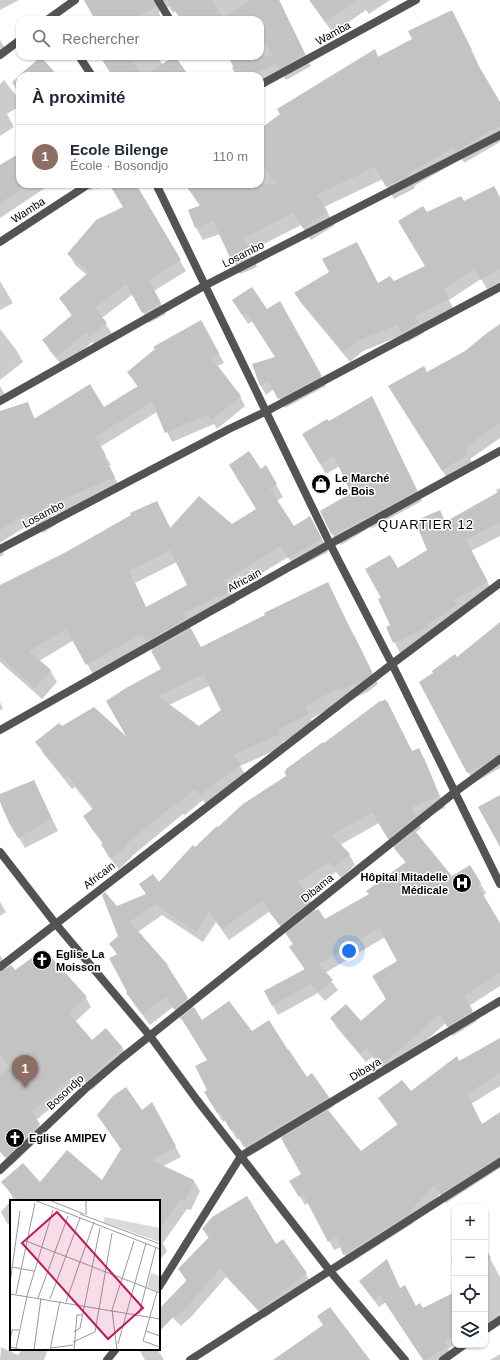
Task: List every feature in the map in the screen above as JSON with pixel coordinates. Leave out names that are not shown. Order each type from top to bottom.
[{"type":"street","points":[[55,16],[75,0]]},
{"type":"street","points":[[158,0],[168,16]]},
{"type":"street","name":"Wamba","points":[[264,83],[416,0]]},
{"type":"street","points":[[0,55],[16,43]]},
{"type":"street","points":[[82,60],[89,72]]},
{"type":"street","name":"Losambo","points":[[0,401],[204,286],[500,135]]},
{"type":"street","name":"Wamba","points":[[0,242],[82,188]]},
{"type":"street","points":[[158,188],[265,412],[330,544],[392,664],[500,884]]},
{"type":"street","name":"Losambo","points":[[0,549],[229,429],[265,412],[500,287]]},
{"type":"street","name":"Africain","points":[[0,730],[330,544],[500,451]]},
{"type":"street","name":"Africain","points":[[0,966],[392,664],[500,583]]},
{"type":"street","name":"Dibama","points":[[150,1036],[454,792],[500,759]]},
{"type":"street","points":[[0,852],[54,923],[150,1036],[197,1100],[330,1270],[405,1360]]},
{"type":"street","name":"Dibaya","points":[[241,1156],[500,1001]]},
{"type":"street","name":"Bosondjo","points":[[0,1170],[85,1089],[150,1036]]},
{"type":"street","points":[[160,1285],[241,1156]]},
{"type":"street","points":[[190,1360],[500,1162]]},
{"type":"street","points":[[488,1328],[500,1320]]},
{"type":"street","points":[[443,1360],[460,1348]]},
{"type":"street","points":[[107,1360],[115,1350]]},
{"type":"building","points":[[84,0],[153,0],[156,7],[139,16],[93,16]]},
{"type":"building","points":[[168,0],[212,0],[222,16],[178,16]]},
{"type":"building","points":[[250,0],[279,0],[305,54],[279,69],[276,63],[258,72],[236,72],[230,60],[264,60],[264,56],[272,56],[264,39],[264,16],[226,16]]},
{"type":"building","points":[[310,0],[356,0],[325,22]]},
{"type":"building","points":[[452,10],[472,50],[470,51],[500,102],[500,126],[456,151],[454,147],[408,174],[409,175],[386,187],[375,167],[317,195],[328,212],[303,228],[293,213],[244,238],[248,248],[248,255],[232,262],[213,221],[195,228],[188,210],[201,205],[187,188],[264,188],[264,184],[277,184],[264,167],[264,126],[280,114],[277,109],[375,49],[378,57],[412,39],[408,31]]},
{"type":"building","points":[[37,60],[44,60],[54,72],[23,72]]},
{"type":"building","points":[[102,60],[132,60],[139,72],[110,72]]},
{"type":"building","points":[[168,60],[178,60],[186,72],[151,72]]},
{"type":"building","points":[[16,155],[16,188],[20,188],[20,190],[0,203],[0,165]]},
{"type":"building","points":[[494,186],[500,197],[500,269],[480,280],[475,269],[444,289],[449,299],[415,316],[419,322],[401,333],[397,325],[357,341],[344,352],[294,293],[329,272],[322,259],[357,242],[378,283],[390,276],[394,281],[425,266],[398,221],[423,206],[427,212],[461,196],[464,201]]},
{"type":"building","points":[[111,188],[138,188],[181,260],[149,280],[161,303],[142,313],[126,284],[95,308],[107,323],[89,336],[86,332],[57,357],[42,340],[72,315],[59,298],[89,272],[67,254],[96,220],[123,207]]},
{"type":"building","points":[[252,287],[267,309],[280,301],[322,376],[278,399],[268,381],[260,386],[252,364],[275,357],[246,312],[242,315],[232,300]]},
{"type":"building","points":[[201,320],[219,353],[211,357],[241,396],[211,420],[207,415],[165,433],[152,402],[95,437],[106,455],[104,456],[115,477],[44,507],[51,514],[47,518],[37,523],[27,513],[0,530],[0,411],[28,402],[34,419],[90,384],[104,407],[138,386],[127,372],[155,349],[153,347]]},
{"type":"building","points":[[500,324],[500,423],[465,448],[468,454],[442,471],[388,386],[424,366],[427,372],[465,351]]},
{"type":"building","points":[[372,396],[417,490],[334,535],[333,533],[331,534],[320,511],[351,493],[334,456],[320,464],[302,434],[327,419],[329,421]]},
{"type":"building","points":[[249,451],[261,469],[266,465],[277,484],[270,489],[294,526],[310,516],[322,539],[287,558],[281,546],[225,580],[230,591],[183,613],[186,619],[146,641],[142,634],[86,665],[66,629],[29,651],[51,670],[35,688],[0,657],[0,585],[66,552],[131,515],[130,513],[157,501],[170,528],[199,496],[232,524],[256,509],[229,465]],"holes":[[[170,550],[187,585],[146,607],[129,571]]]},
{"type":"building","points":[[500,491],[500,522],[466,540],[488,582],[454,600],[457,605],[427,625],[428,627],[393,643],[386,627],[390,625],[378,599],[381,598],[365,569],[390,555],[398,568],[427,550],[415,521],[440,510],[445,522]]},
{"type":"building","points":[[328,582],[353,636],[354,635],[372,672],[363,680],[339,691],[338,688],[305,707],[309,714],[278,730],[280,734],[233,755],[241,765],[200,795],[195,789],[177,805],[176,803],[126,844],[127,845],[112,858],[101,845],[103,843],[83,816],[94,808],[68,776],[65,778],[35,742],[59,723],[62,726],[94,707],[126,736],[106,701],[161,669],[151,651],[191,629],[201,647],[265,615],[264,613]],"holes":[[[203,674],[221,710],[199,726],[158,696]]]},
{"type":"building","points":[[500,622],[500,754],[467,773],[419,682],[433,673],[432,671],[455,654],[457,657]]},
{"type":"building","points":[[380,701],[387,701],[412,751],[419,748],[439,796],[411,808],[416,816],[388,839],[372,812],[332,835],[350,854],[334,867],[329,862],[298,882],[311,900],[280,925],[262,901],[222,929],[209,912],[196,932],[155,904],[130,922],[168,965],[188,998],[174,1009],[166,997],[143,1014],[126,993],[127,992],[109,958],[118,954],[109,944],[118,936],[102,895],[105,892],[117,906],[146,894],[139,884],[153,874],[159,882],[193,845],[195,847],[243,804],[286,776],[286,769],[323,742],[324,743]]},
{"type":"building","points":[[34,780],[52,819],[18,838],[9,823],[0,802],[0,794]]},
{"type":"building","points":[[500,795],[500,847],[478,807]]},
{"type":"building","points":[[415,831],[452,876],[470,865],[481,883],[478,886],[500,923],[500,973],[464,996],[473,1011],[447,1027],[440,1014],[383,1064],[366,1048],[360,1053],[330,1018],[346,1004],[361,1021],[386,999],[372,976],[397,961],[379,928],[319,964],[333,980],[319,992],[311,984],[272,1006],[264,991],[305,969],[289,947],[293,944],[286,934],[318,909],[325,919],[369,894],[366,891],[406,862],[394,848]]},
{"type":"building","points":[[44,949],[87,997],[69,1013],[92,1040],[106,1028],[122,1047],[86,1081],[78,1072],[31,1111],[40,1124],[6,1157],[0,1150],[0,1076],[10,1067],[0,1054],[0,972],[11,965],[15,970]]},
{"type":"building","points":[[229,1001],[252,1031],[269,1020],[307,1077],[312,1073],[329,1097],[244,1147],[233,1129],[231,1131],[220,1112],[217,1113],[204,1092],[207,1090],[195,1066],[207,1060],[181,1018],[194,1007],[202,1020]]},
{"type":"building","points":[[500,1038],[500,1073],[467,1094],[482,1124],[500,1112],[500,1157],[440,1194],[434,1185],[407,1215],[343,1255],[337,1237],[328,1242],[303,1194],[299,1197],[289,1181],[301,1174],[281,1138],[328,1110],[361,1151],[398,1124],[378,1098],[402,1080],[411,1091],[457,1056],[459,1061]]},
{"type":"building","points":[[126,1087],[142,1110],[152,1102],[176,1146],[151,1160],[194,1180],[185,1201],[181,1199],[160,1229],[160,1200],[17,1200],[1,1182],[23,1163],[40,1182],[67,1150],[102,1180],[121,1149],[97,1115],[113,1096]]},
{"type":"building","points":[[247,1196],[276,1244],[283,1239],[307,1273],[259,1310],[220,1268],[187,1307],[176,1317],[174,1316],[160,1331],[160,1308],[187,1280],[178,1269],[210,1236],[202,1229],[212,1217]]},
{"type":"building","points":[[488,1252],[491,1258],[488,1260]]},
{"type":"building","points":[[387,1259],[400,1288],[405,1285],[416,1306],[420,1303],[423,1308],[452,1294],[452,1337],[444,1341],[448,1346],[426,1360],[423,1360],[380,1295],[374,1300],[359,1281]]},
{"type":"building","points":[[330,1307],[370,1360],[273,1360],[323,1325],[317,1316]]},
{"type":"place","name":"Le Marché de Bois","points":[[321,484]]},
{"type":"place","name":"Hôpital Mitadelle Médicale","points":[[462,883]]},
{"type":"place","name":"Eglise La Moisson","points":[[42,960]]},
{"type":"place","name":"Ecole Bilenge","points":[[25,1088]]},
{"type":"place","name":"Eglise AMIPEV","points":[[15,1138]]},
{"type":"district","name":"QUARTIER 12","points":[[426,524]]}]
